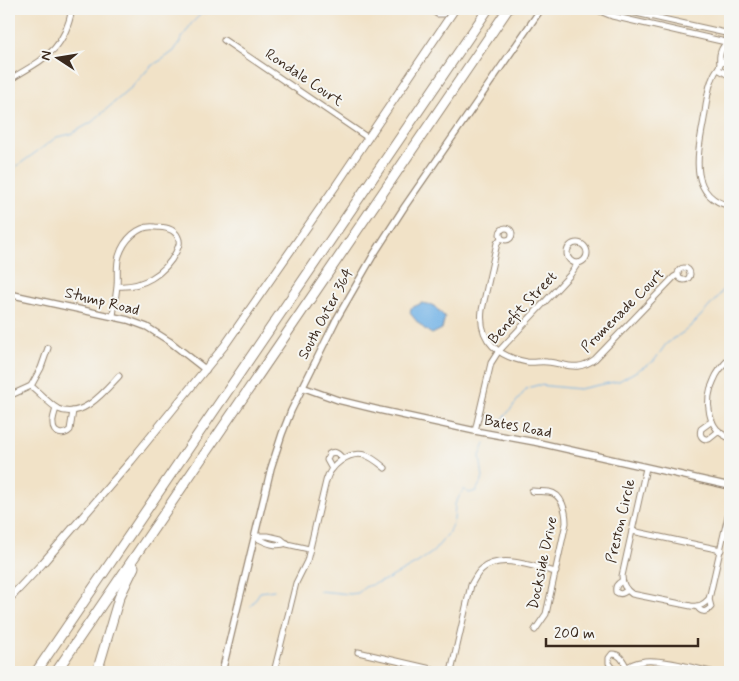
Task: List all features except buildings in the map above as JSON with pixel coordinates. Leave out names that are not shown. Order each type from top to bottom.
[{"type":"highway","points":[[36,672],[488,9]]},
{"type":"highway","points":[[56,672],[508,9]]},
{"type":"highway","points":[[96,672],[120,598],[152,532]]},
{"type":"main road","points":[[9,599],[87,512],[206,370],[244,319],[368,138],[444,13],[455,9]]},
{"type":"street","points":[[9,71],[11,79],[41,61],[56,47],[70,22],[72,9]]},
{"type":"street","points":[[430,9],[437,14],[444,13]]},
{"type":"street","name":"South Outer 364","points":[[222,672],[271,468],[282,434],[302,387],[368,263],[405,206],[542,9]]},
{"type":"street","points":[[599,9],[612,16],[728,43]]},
{"type":"street","points":[[618,9],[729,34],[728,43],[722,47],[719,67],[711,82],[708,95],[698,174],[703,187],[711,198],[730,206]]},
{"type":"street","name":"Rondale Court","points":[[224,40],[368,138]]},
{"type":"street","points":[[719,67],[730,76]]},
{"type":"street","points":[[113,317],[119,256],[124,245],[140,229],[152,226],[167,228],[175,233],[179,244],[174,256],[165,269],[148,281],[123,287],[117,286]]},
{"type":"street","points":[[498,352],[483,330],[481,316],[497,243],[501,238]]},
{"type":"street","name":"Benefit Street","points":[[475,431],[491,364],[498,352],[570,275],[578,263]]},
{"type":"street","name":"Promenade Court","points":[[498,352],[528,362],[542,361],[569,366],[589,364],[678,275]]},
{"type":"street","name":"Stump Road","points":[[9,294],[128,320],[155,331],[206,370]]},
{"type":"street","points":[[9,396],[31,386],[41,368],[48,348]]},
{"type":"street","points":[[730,358],[712,385],[708,408],[712,421],[719,431],[730,438]]},
{"type":"street","points":[[31,386],[56,408],[74,411],[101,396],[119,376]]},
{"type":"street","name":"Bates Road","points":[[302,387],[338,400],[730,486]]},
{"type":"street","points":[[56,408],[53,427],[56,432],[62,434],[66,434],[70,430],[74,411]]},
{"type":"street","points":[[712,421],[701,429],[701,436],[704,439],[709,439],[719,431]]},
{"type":"street","points":[[332,469],[327,460],[329,454],[335,452],[343,459]]},
{"type":"street","points":[[274,672],[296,583],[307,560],[327,476],[343,459],[362,455],[376,461],[385,468]]},
{"type":"street","name":"Preston Circle","points":[[622,581],[616,586],[616,592],[620,594],[627,590],[622,581],[622,576],[646,468]]},
{"type":"street","name":"Dockside Drive","points":[[532,492],[551,492],[558,497],[566,513],[566,529],[546,614],[535,630]]},
{"type":"street","points":[[627,590],[632,594],[697,606],[703,604],[709,599],[730,507]]},
{"type":"street","points":[[632,531],[721,550]]},
{"type":"street","points":[[255,536],[268,536],[309,549]]},
{"type":"street","points":[[451,672],[471,586],[481,569],[496,562],[515,562],[556,572]]},
{"type":"street","points":[[358,652],[444,672]]},
{"type":"street","points":[[616,672],[609,663],[609,658],[612,654],[617,654],[627,668]]},
{"type":"street","points":[[621,672],[645,660],[711,672]]},
{"type":"water","points":[[422,303],[433,305],[445,317],[442,329],[432,334],[420,325],[410,313],[411,308]]},
{"type":"waterway","points":[[9,176],[17,166],[57,137],[71,134],[92,122],[133,86],[151,66],[174,51],[191,24],[206,9]]},
{"type":"waterway","points":[[497,426],[527,388],[538,385],[579,389],[619,381],[654,361],[666,344],[696,321],[719,296],[730,280]]},
{"type":"waterway","points":[[319,591],[358,593],[365,587],[388,579],[433,552],[448,534],[454,520],[455,504],[463,490],[469,493],[476,491],[483,478],[480,456],[485,444]]},
{"type":"waterway","points":[[251,606],[260,592],[274,590]]}]
